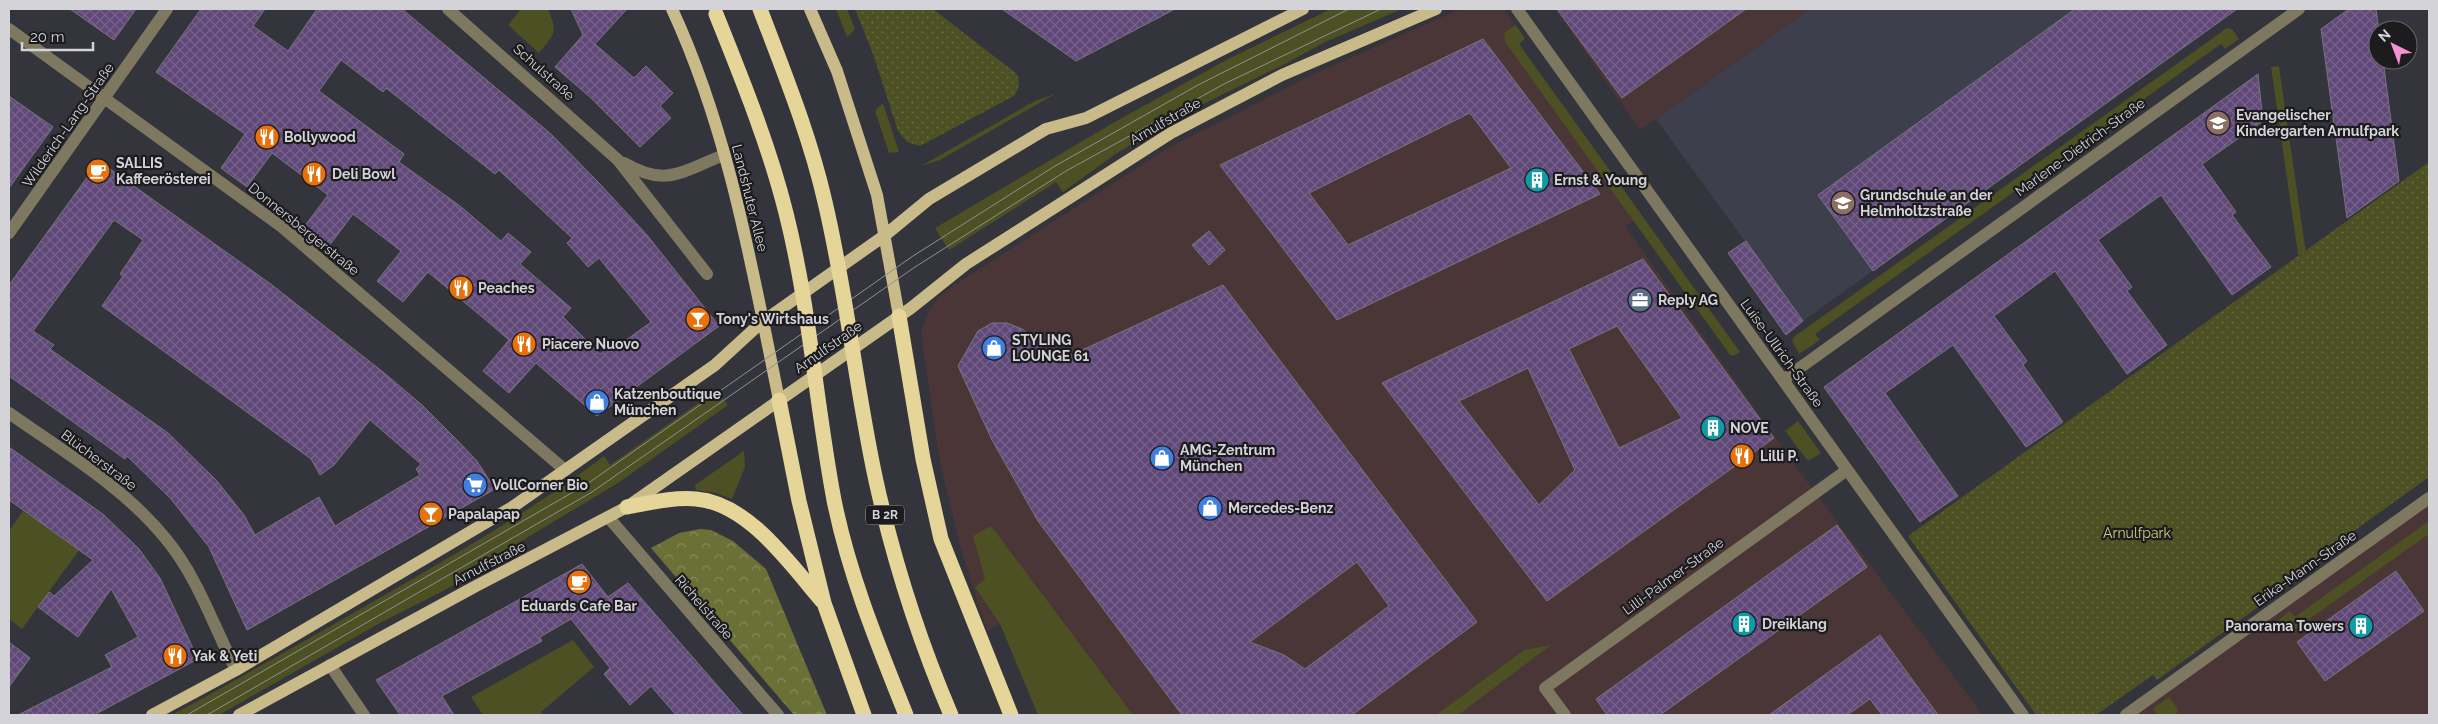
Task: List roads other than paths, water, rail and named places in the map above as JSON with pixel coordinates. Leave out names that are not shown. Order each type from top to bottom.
[{"type":"highway","name":"B 2R","points":[[760,9],[798,110],[825,201],[847,308],[876,482],[913,618],[928,661],[952,715]]},
{"type":"highway","points":[[715,11],[760,126],[786,213],[809,331],[835,502],[854,577],[906,715]]},
{"type":"highway","points":[[899,316],[922,459],[941,539],[1011,715]]},
{"type":"highway","points":[[779,400],[801,509],[824,603],[864,715]]},
{"type":"highway","points":[[627,507],[677,498],[711,501],[727,508],[753,526],[766,538],[824,603]]},
{"type":"main road","name":"Landshuter Allee","points":[[672,9],[690,46],[708,98],[724,155],[752,265],[779,400]]},
{"type":"main road","points":[[810,9],[837,71],[877,195],[899,316]]},
{"type":"main road","points":[[152,715],[236,670],[503,513],[715,365],[762,322],[884,236],[929,199],[1046,130],[1086,118],[1303,9]]},
{"type":"main road","name":"Arnulfstraße","points":[[239,715],[476,586],[627,507],[899,316],[966,264],[1171,133],[1282,75],[1436,9]]},
{"type":"street","name":"Wilderich-Lang-Straße","points":[[9,233],[167,9]]},
{"type":"street","name":"Schulstraße","points":[[448,9],[618,160],[707,274]]},
{"type":"street","name":"Luise-Ullrich-Straße","points":[[1518,9],[2022,715]]},
{"type":"street","name":"Marlene-Dietrich-Straße","points":[[1783,380],[2284,14],[2299,9]]},
{"type":"street","name":"Donnersbergerstraße","points":[[9,29],[282,227],[565,470]]},
{"type":"street","name":"Schulstraße","points":[[618,160],[653,177],[671,176],[724,155]]},
{"type":"street","name":"Blücherstraße","points":[[9,413],[123,494],[166,539],[185,565],[236,670]]},
{"type":"street","name":"Lilli-Palmer-Straße","points":[[1565,715],[1545,688],[1847,470]]},
{"type":"street","name":"Erika-Mann-Straße","points":[[2126,715],[2429,498]]},
{"type":"street","name":"Richelstraße","points":[[609,518],[778,715]]},
{"type":"street","points":[[330,665],[364,715]]},
{"type":"tram line","points":[[187,715],[587,484],[913,256],[1055,166],[1198,85],[1349,9]]},
{"type":"tram line","points":[[207,715],[592,492],[915,267],[1066,171],[1224,84],[1381,9]]},
{"type":"place","name":"Evangelischer Kindergarten Arnulfpark","points":[[2218,123]]},
{"type":"place","name":"Bollywood","points":[[267,137]]},
{"type":"place","name":"SALLIS Kaffeerösterei","points":[[98,171]]},
{"type":"place","name":"Deli Bowl","points":[[314,174]]},
{"type":"place","name":"Ernst & Young","points":[[1537,180]]},
{"type":"place","name":"Grundschule an der Helmholtzstraße","points":[[1843,203]]},
{"type":"place","name":"Peaches","points":[[461,288]]},
{"type":"place","name":"Reply AG","points":[[1640,300]]},
{"type":"place","name":"Tony's Wirtshaus","points":[[698,319]]},
{"type":"place","name":"Piacere Nuovo","points":[[524,344]]},
{"type":"place","name":"STYLING LOUNGE 61","points":[[994,348]]},
{"type":"place","name":"Katzenboutique München","points":[[597,402]]},
{"type":"place","name":"NOVE","points":[[1713,428]]},
{"type":"place","name":"Lilli P.","points":[[1742,456]]},
{"type":"place","name":"AMG-Zentrum München","points":[[1162,458]]},
{"type":"place","name":"VollCorner Bio","points":[[475,485]]},
{"type":"place","name":"Mercedes-Benz","points":[[1210,508]]},
{"type":"place","name":"Papalapap","points":[[431,514]]},
{"type":"place","name":"Eduards Cafe Bar","points":[[579,582]]},
{"type":"place","name":"Dreiklang","points":[[1744,624]]},
{"type":"place","name":"Panorama Towers","points":[[2361,626]]},
{"type":"place","name":"Yak & Yeti","points":[[175,656]]},
{"type":"park label","name":"Arnulfpark","points":[[2137,533]]}]
